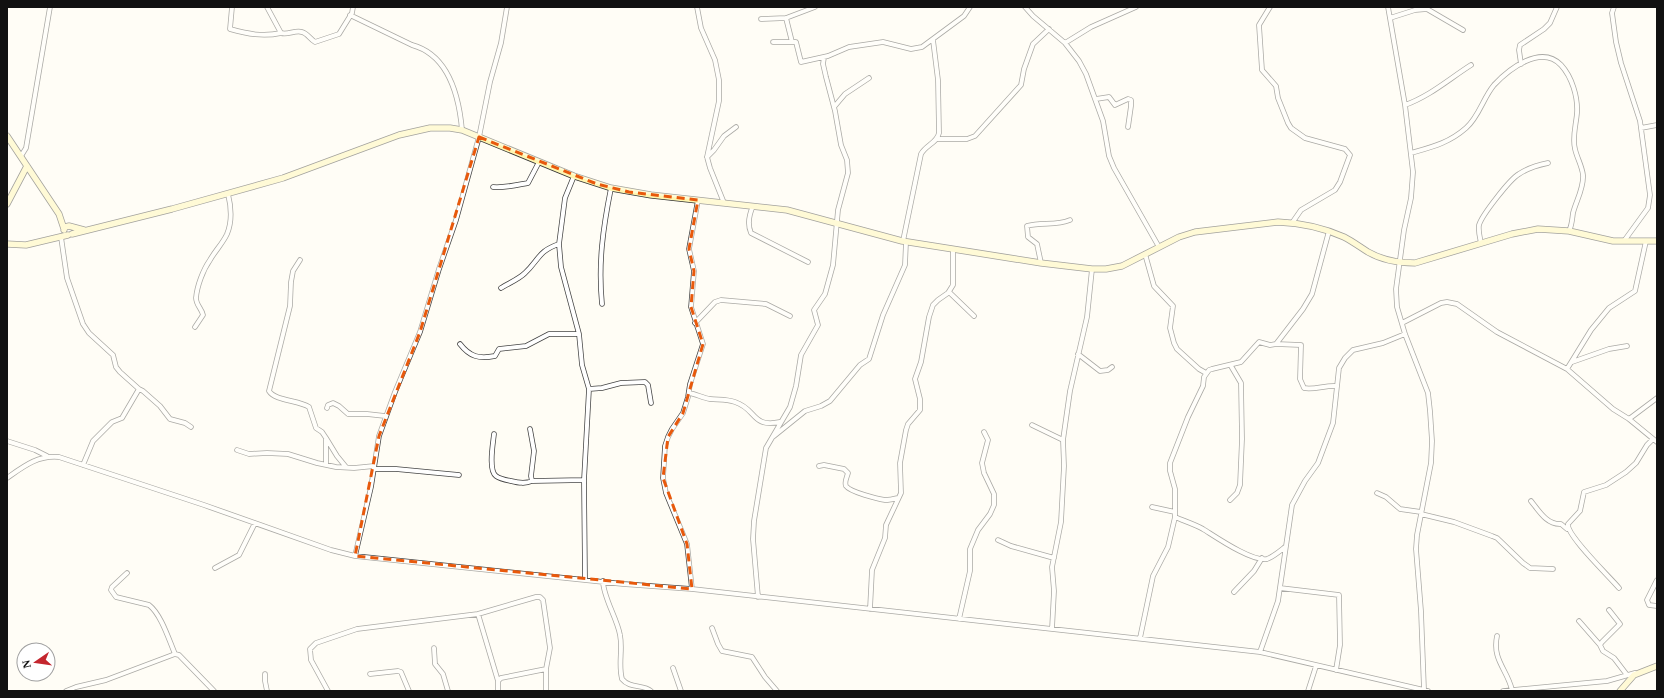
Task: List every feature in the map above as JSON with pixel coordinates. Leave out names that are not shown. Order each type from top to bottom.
[{"type":"main road","points":[[7,244],[26,245],[228,194],[284,178],[381,141],[415,131],[440,127],[462,130],[574,176],[611,188],[636,193],[787,210],[905,242],[1041,263],[1092,269],[1106,269],[1122,266],[1179,237],[1208,229],[1278,222],[1292,222],[1329,231],[1345,238],[1369,252],[1400,262],[1415,263],[1481,243],[1538,229],[1569,231],[1613,241],[1657,241]]},
{"type":"main road","points":[[7,136],[59,214],[71,226],[74,231],[70,235]]},
{"type":"main road","points":[[7,204],[27,166]]},
{"type":"main road","points":[[59,214],[64,233],[70,235]]},
{"type":"main road","points":[[54,238],[61,234],[66,226],[71,226],[80,230],[92,229]]},
{"type":"main road","points":[[1620,691],[1629,680],[1640,672],[1657,666]]},
{"type":"street","points":[[21,156],[26,148],[50,7]]},
{"type":"street","points":[[232,7],[230,29],[266,36],[299,31],[304,32],[313,41],[318,42],[339,34],[352,13],[353,7]]},
{"type":"street","points":[[267,7],[281,34]]},
{"type":"street","points":[[355,556],[374,468],[379,436],[385,416],[420,332],[438,269],[456,220],[479,137],[490,82],[501,43],[507,7]]},
{"type":"street","points":[[697,7],[701,28],[715,60],[719,80],[719,101],[708,156],[710,168],[724,203]]},
{"type":"street","points":[[761,19],[786,18],[815,7]]},
{"type":"street","points":[[773,42],[796,42],[801,62],[824,57],[860,45],[883,42],[906,48],[917,48],[922,47],[933,40],[941,32],[964,16],[970,7]]},
{"type":"street","points":[[1025,7],[1065,43],[1079,61],[1096,99],[1106,131],[1109,156],[1120,179],[1159,247]]},
{"type":"street","points":[[1065,43],[1098,23],[1136,7]]},
{"type":"street","points":[[1270,7],[1259,25],[1262,70],[1276,86],[1278,98],[1288,123],[1291,128],[1305,138],[1345,149],[1350,155],[1340,182],[1335,190],[1302,210],[1292,222]]},
{"type":"street","points":[[1388,7],[1405,105],[1413,172],[1411,198],[1404,230],[1396,289],[1397,307],[1405,334],[1428,393],[1432,441],[1431,463],[1421,513],[1416,549],[1421,611],[1424,690]]},
{"type":"street","points":[[1521,64],[1519,50],[1520,45],[1544,29],[1550,23],[1557,7]]},
{"type":"street","points":[[1614,7],[1613,21],[1621,63],[1635,103],[1641,128],[1650,195],[1650,203],[1643,217],[1624,242]]},
{"type":"street","points":[[1390,18],[1415,10],[1427,9],[1463,30]]},
{"type":"street","points":[[350,15],[412,45],[422,47],[436,57],[451,81],[455,92],[460,110],[462,130]]},
{"type":"street","points":[[786,18],[792,42]]},
{"type":"street","points":[[937,139],[967,139],[975,136],[1021,85],[1024,69],[1033,44],[1049,29]]},
{"type":"street","points":[[774,436],[805,411],[821,406],[830,401],[860,365],[869,359],[883,315],[905,265],[905,242],[921,154],[926,147],[937,139],[939,133],[938,80],[933,40]]},
{"type":"street","points":[[758,597],[753,539],[754,521],[766,448],[790,407],[794,394],[801,355],[818,326],[814,310],[825,294],[833,265],[838,210],[847,178],[847,160],[840,141],[834,106],[823,64],[824,57]]},
{"type":"street","points":[[1411,153],[1443,144],[1466,129],[1476,117],[1493,86],[1521,64],[1534,58],[1551,58],[1558,62],[1566,71],[1574,90],[1577,110],[1574,139],[1583,177],[1569,231]]},
{"type":"street","points":[[1405,105],[1416,101],[1436,89],[1471,65]]},
{"type":"street","points":[[834,106],[845,94],[869,78]]},
{"type":"street","points":[[1096,99],[1109,97],[1115,105],[1131,100],[1128,127]]},
{"type":"street","points":[[1641,128],[1657,125]]},
{"type":"street","points":[[708,156],[724,136],[736,127]]},
{"type":"street","points":[[493,187],[528,184],[539,162]]},
{"type":"street","points":[[1481,243],[1480,223],[1509,183],[1526,170],[1548,163]]},
{"type":"street","points":[[574,176],[565,198],[559,244],[561,267],[579,334],[582,365],[589,389],[584,480],[585,579]]},
{"type":"street","points":[[602,304],[600,253],[611,188]]},
{"type":"street","points":[[195,327],[203,315],[197,304],[196,298],[202,278],[209,260],[228,233],[230,223],[230,202],[228,194]]},
{"type":"street","points":[[692,589],[687,544],[666,493],[663,478],[665,451],[668,437],[683,413],[703,344],[691,307],[694,271],[690,249],[698,200]]},
{"type":"street","points":[[753,206],[749,216],[749,225],[752,233],[808,262]]},
{"type":"street","points":[[1041,263],[1037,244],[1028,237],[1027,226],[1046,223],[1058,224],[1070,220]]},
{"type":"street","points":[[1276,344],[1295,321],[1312,294],[1329,231]]},
{"type":"street","points":[[61,237],[67,278],[83,324],[89,333],[113,355],[116,367],[120,372],[160,406],[170,419],[185,423],[191,427]]},
{"type":"street","points":[[1567,369],[1592,330],[1609,308],[1635,291],[1646,241]]},
{"type":"street","points":[[501,288],[524,274],[535,260],[544,252],[559,244]]},
{"type":"street","points":[[870,609],[872,570],[885,538],[886,525],[901,493],[902,485],[900,463],[906,430],[908,424],[917,414],[920,405],[916,379],[921,362],[929,317],[934,305],[949,292],[953,285],[953,249]]},
{"type":"street","points":[[1145,254],[1154,286],[1173,306],[1170,328],[1177,349],[1198,369],[1206,373]]},
{"type":"street","points":[[300,260],[293,271],[290,287],[290,306],[269,391],[273,395],[309,407],[316,428],[322,432],[346,468]]},
{"type":"street","points":[[1052,629],[1054,591],[1052,567],[1060,522],[1064,466],[1063,440],[1070,391],[1078,354],[1085,333],[1092,269]]},
{"type":"street","points":[[949,292],[974,316]]},
{"type":"street","points":[[695,323],[715,302],[721,300],[766,304],[790,316]]},
{"type":"street","points":[[1402,323],[1441,303],[1452,302],[1468,310],[1497,332],[1567,369],[1613,409],[1629,419],[1657,442]]},
{"type":"street","points":[[460,344],[472,356],[487,357],[495,356],[499,349],[524,347],[549,334],[579,334]]},
{"type":"street","points":[[1260,652],[1278,601],[1292,505],[1305,481],[1318,463],[1333,423],[1339,368],[1350,353],[1358,349],[1383,343],[1405,334]]},
{"type":"street","points":[[1140,638],[1153,576],[1168,547],[1175,517],[1175,490],[1170,471],[1170,463],[1188,417],[1203,386],[1206,373],[1212,369],[1231,366],[1241,362],[1259,342],[1270,345],[1301,345],[1300,379],[1304,388],[1336,386]]},
{"type":"street","points":[[1572,362],[1610,349],[1627,346]]},
{"type":"street","points":[[1078,354],[1100,371],[1112,368]]},
{"type":"street","points":[[1230,500],[1238,493],[1240,485],[1242,444],[1241,384],[1231,366]]},
{"type":"street","points":[[589,389],[602,388],[621,383],[645,382],[648,385],[651,403]]},
{"type":"street","points":[[83,465],[93,441],[112,422],[122,418],[139,389]]},
{"type":"street","points":[[689,393],[708,399],[736,402],[745,406],[754,417],[765,423],[780,422]]},
{"type":"street","points":[[1629,419],[1657,398]]},
{"type":"street","points":[[327,408],[328,405],[333,403],[348,414],[385,416]]},
{"type":"street","points":[[1032,425],[1063,440]]},
{"type":"street","points":[[530,429],[534,450],[531,476],[532,481]]},
{"type":"street","points":[[959,619],[970,571],[970,549],[978,530],[990,514],[994,505],[994,494],[984,473],[982,463],[988,440],[984,432]]},
{"type":"street","points":[[494,434],[491,467],[494,474],[499,478],[523,484],[532,481],[584,480]]},
{"type":"street","points":[[326,438],[326,465]]},
{"type":"street","points":[[1568,529],[1568,524],[1580,511],[1584,492],[1606,485],[1626,472],[1636,463],[1647,445],[1653,439]]},
{"type":"street","points":[[7,441],[48,456],[59,457],[83,465],[331,550],[355,556],[692,589],[1260,652],[1296,659],[1316,666],[1428,691]]},
{"type":"street","points":[[35,450],[37,460]]},
{"type":"street","points":[[237,450],[249,454],[288,454],[326,465],[346,468],[396,469],[459,475]]},
{"type":"street","points":[[7,478],[37,460],[48,456]]},
{"type":"street","points":[[820,466],[824,465],[844,469],[848,473],[845,482],[846,486],[851,489],[886,500],[898,498]]},
{"type":"street","points":[[1377,493],[1386,497],[1400,509],[1454,522],[1492,536],[1530,568],[1553,569]]},
{"type":"street","points":[[1531,501],[1549,521],[1555,524],[1561,524],[1568,529],[1578,543],[1619,588]]},
{"type":"street","points":[[1152,507],[1175,512]]},
{"type":"street","points":[[1175,517],[1205,530],[1244,552],[1262,558],[1267,559],[1285,547]]},
{"type":"street","points":[[215,568],[239,554],[255,523]]},
{"type":"street","points":[[998,540],[1011,546],[1054,558]]},
{"type":"street","points":[[1234,592],[1254,571],[1262,558]]},
{"type":"street","points":[[127,573],[112,587],[111,590],[113,594],[116,597],[149,605],[153,608],[160,618],[176,654],[179,655],[214,691]]},
{"type":"street","points":[[1657,580],[1647,600],[1649,605],[1657,606]]},
{"type":"street","points":[[603,581],[604,588],[620,633],[621,646],[619,664],[622,679],[630,685],[648,688],[651,691]]},
{"type":"street","points":[[1280,588],[1339,595],[1340,645],[1336,670]]},
{"type":"street","points":[[328,691],[310,660],[310,649],[316,643],[357,629],[478,614],[530,598],[540,598],[543,600],[550,648],[546,669],[546,691]]},
{"type":"street","points":[[1600,645],[1620,624],[1609,610]]},
{"type":"street","points":[[478,614],[498,680],[498,691]]},
{"type":"street","points":[[1579,621],[1601,648],[1614,658],[1627,676]]},
{"type":"street","points":[[712,628],[722,651],[752,657],[765,677],[777,691]]},
{"type":"street","points":[[1497,636],[1497,658],[1512,690]]},
{"type":"street","points":[[434,648],[435,664],[443,674],[448,691]]},
{"type":"street","points":[[66,691],[76,687],[106,680],[176,654]]},
{"type":"street","points":[[1308,691],[1316,666]]},
{"type":"street","points":[[673,668],[681,691]]},
{"type":"street","points":[[498,680],[501,678],[546,669]]},
{"type":"street","points":[[370,674],[398,671],[402,672],[409,691]]},
{"type":"street","points":[[1503,691],[1607,681],[1640,672]]},
{"type":"street","points":[[266,674],[265,681],[267,691]]},
{"type":"highlighted area","points":[[479,137],[597,184],[629,192],[698,200],[689,249],[694,271],[691,307],[703,344],[683,413],[668,437],[663,478],[687,544],[692,589],[355,556],[379,436],[420,332]]}]
